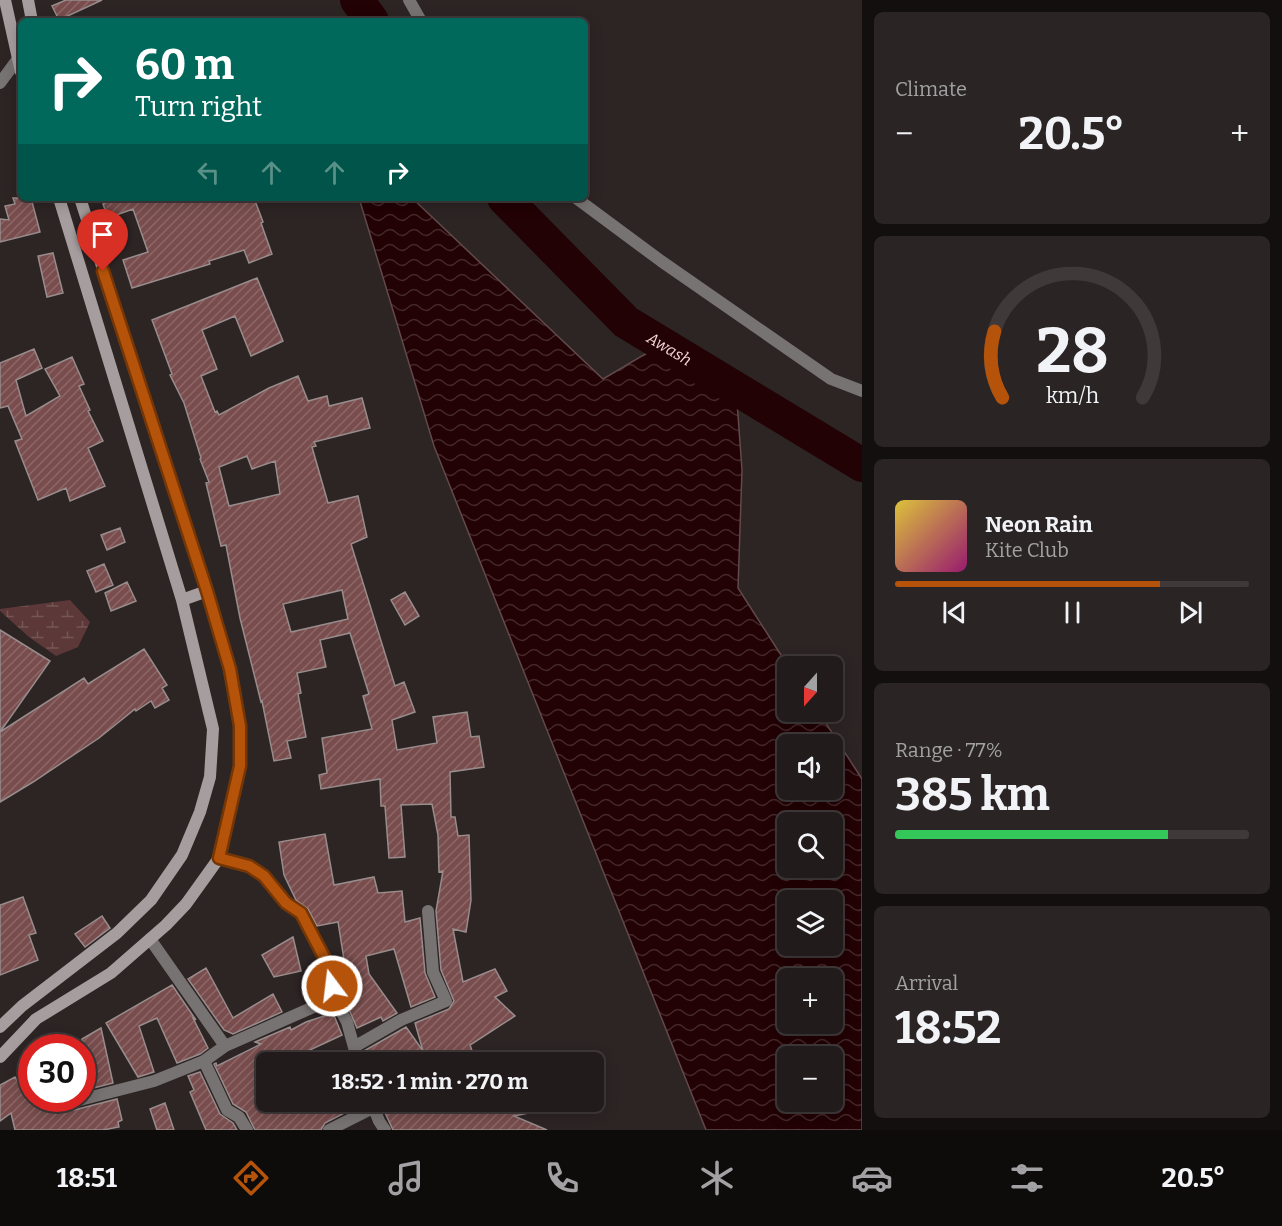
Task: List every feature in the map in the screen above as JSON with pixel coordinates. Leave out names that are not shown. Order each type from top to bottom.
[{"type":"main road","points":[[5,0],[18,55]]},
{"type":"main road","points":[[28,0],[31,18]]},
{"type":"main road","points":[[0,1027],[21,1006],[117,933],[151,900],[182,855],[200,812],[210,777],[213,729],[182,600],[60,201]]},
{"type":"main road","points":[[0,1057],[36,1019],[111,972],[186,904],[219,858],[240,766],[240,726],[230,669],[81,201]]},
{"type":"main road","points":[[182,600],[207,591]]},
{"type":"street","points":[[409,0],[419,18]]},
{"type":"street","points":[[0,83],[18,65]]},
{"type":"street","points":[[580,201],[831,379],[862,391]]},
{"type":"street","points":[[219,858],[249,866],[264,876],[286,903],[301,913],[324,957],[334,998],[347,1022],[355,1052]]},
{"type":"street","points":[[354,1047],[401,1020],[446,1001],[433,972],[428,911]]},
{"type":"street","points":[[150,939],[225,1046]]},
{"type":"street","points":[[96,1096],[154,1081],[204,1061],[225,1046],[334,998]]},
{"type":"street","points":[[204,1061],[227,1110],[239,1116],[247,1130]]},
{"type":"street","points":[[329,1130],[359,1112]]},
{"type":"street","points":[[376,1112],[384,1130]]},
{"type":"green space","points":[[70,600],[90,622],[78,647],[56,656],[29,637],[0,611],[0,609]]},
{"type":"water","points":[[360,201],[415,201],[603,379],[662,344],[736,388],[742,470],[738,588],[782,656],[777,656],[777,722],[825,722],[833,734],[777,734],[777,800],[843,800],[843,750],[862,779],[862,1130],[706,1130],[434,446]]},
{"type":"building","points":[[66,0],[102,0],[63,18],[58,18],[52,6]]},
{"type":"building","points":[[13,198],[18,198],[18,201],[32,201],[40,232],[0,242],[0,219],[9,220],[5,206],[15,204]]},
{"type":"building","points":[[105,201],[255,201],[272,254],[249,263],[244,250],[209,261],[210,264],[132,288],[123,260],[148,252],[133,209],[108,218],[103,204]]},
{"type":"building","points":[[53,253],[63,293],[47,297],[38,256]]},
{"type":"building","points":[[257,278],[283,341],[251,356],[235,316],[202,330],[217,369],[201,376],[215,412],[217,411],[219,415],[269,388],[298,376],[308,401],[327,396],[329,406],[362,398],[370,428],[314,442],[316,446],[312,447],[328,503],[358,496],[367,537],[351,544],[395,686],[404,682],[415,712],[392,720],[397,750],[437,743],[433,717],[467,712],[471,737],[479,736],[484,767],[450,772],[451,817],[455,817],[458,836],[469,835],[471,900],[466,932],[453,929],[463,982],[495,969],[507,991],[495,997],[515,1016],[470,1045],[472,1052],[364,1052],[406,1027],[423,1051],[415,1023],[449,1009],[454,1001],[441,970],[436,911],[443,871],[439,872],[438,835],[432,804],[401,805],[405,857],[389,858],[385,806],[381,806],[380,779],[321,789],[319,775],[327,773],[322,738],[372,729],[363,696],[369,694],[350,633],[320,640],[326,667],[297,673],[301,693],[298,694],[306,737],[287,741],[291,758],[274,761],[262,701],[240,618],[226,545],[221,546],[206,483],[209,482],[184,403],[170,375],[172,374],[152,320]],"holes":[[[247,456],[252,469],[275,461],[280,494],[229,506],[219,467]],[[342,590],[348,619],[291,632],[283,604]]]},
{"type":"building","points":[[34,349],[42,368],[16,380],[26,416],[60,396],[45,369],[72,357],[84,384],[79,386],[90,410],[88,411],[103,441],[88,448],[105,486],[70,501],[66,488],[38,500],[15,441],[22,439],[8,406],[0,408],[0,363]]},
{"type":"building","points":[[120,528],[125,542],[107,550],[101,535]]},
{"type":"building","points":[[104,564],[113,585],[96,592],[87,571]]},
{"type":"building","points":[[127,582],[136,601],[111,611],[105,593]]},
{"type":"building","points":[[405,592],[419,616],[405,625],[391,600]]},
{"type":"building","points":[[0,630],[50,661],[0,732]]},
{"type":"building","points":[[144,649],[167,685],[162,688],[169,700],[155,708],[151,701],[136,711],[135,709],[99,738],[0,802],[0,732],[84,678],[88,684]]},
{"type":"building","points":[[325,834],[334,885],[374,877],[378,893],[402,891],[405,922],[420,918],[425,973],[435,997],[411,1007],[394,949],[366,956],[369,974],[397,1013],[383,1021],[381,1017],[357,1028],[340,989],[335,969],[345,966],[338,922],[317,926],[308,909],[296,900],[284,875],[279,842]]},
{"type":"building","points":[[23,897],[36,933],[29,935],[38,960],[0,975],[0,905]]},
{"type":"building","points":[[102,916],[110,928],[85,947],[75,934]]},
{"type":"building","points":[[293,937],[301,971],[274,977],[262,955]]},
{"type":"building","points":[[206,968],[233,1018],[273,994],[282,1012],[233,1034],[224,1030],[188,979]]},
{"type":"building","points":[[172,985],[196,1020],[193,1018],[208,1048],[200,1054],[177,1063],[157,1018],[139,1026],[154,1072],[138,1077],[106,1023]]},
{"type":"building","points":[[333,1013],[342,1035],[305,1052],[256,1052],[256,1112],[346,1112],[325,1123],[321,1130],[255,1130],[246,1112],[233,1104],[214,1064],[216,1063],[217,1066],[261,1044],[255,1042],[290,1027],[291,1030]]},
{"type":"building","points":[[101,1028],[113,1083],[96,1087],[96,1034],[91,1034]]},
{"type":"building","points":[[200,1072],[220,1114],[233,1123],[237,1130],[206,1130],[190,1092],[194,1090],[188,1076]]},
{"type":"building","points":[[15,1077],[18,1082],[18,1112],[96,1112],[96,1104],[117,1099],[122,1120],[118,1122],[119,1127],[103,1130],[15,1130],[11,1113],[0,1121],[0,1085]]},
{"type":"building","points":[[165,1103],[174,1130],[157,1130],[150,1109]]},
{"type":"building","points":[[385,1112],[534,1112],[514,1116],[547,1130],[393,1130]]},
{"type":"waterway","name":"Awash","points":[[357,0],[370,18]]},
{"type":"waterway","name":"Awash","points":[[507,201],[626,322],[862,465]]},
{"type":"route","points":[[103,271],[207,591],[230,669],[240,726],[240,766],[219,858],[249,866],[264,876],[286,903],[301,913],[324,957],[332,986]]}]
